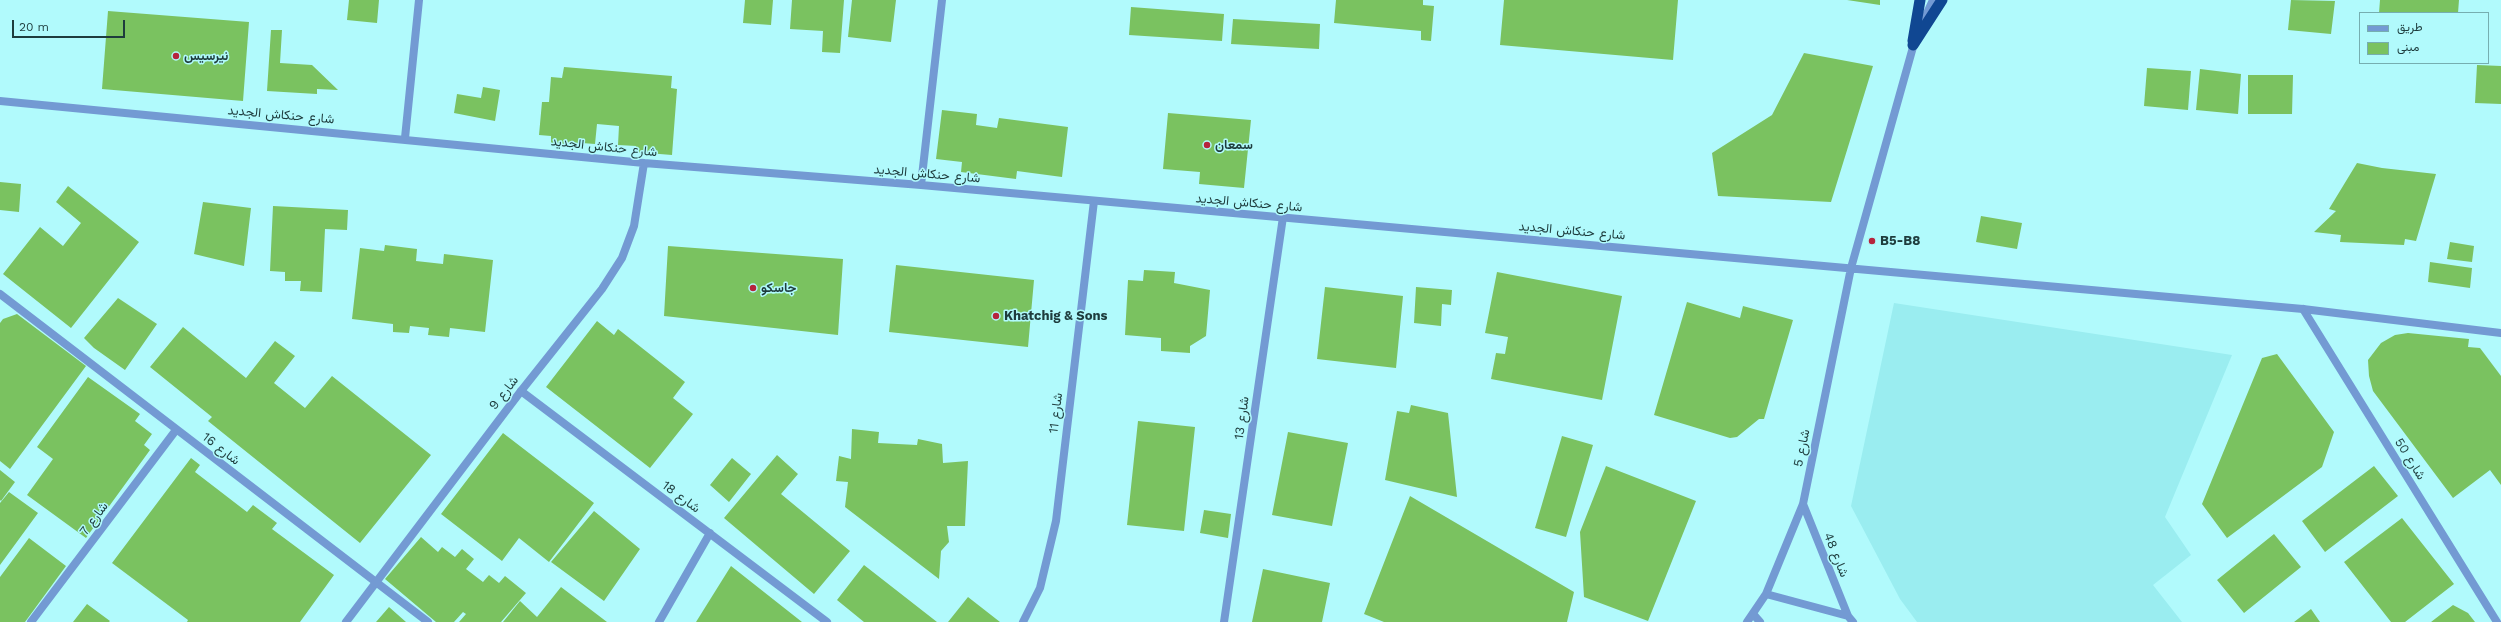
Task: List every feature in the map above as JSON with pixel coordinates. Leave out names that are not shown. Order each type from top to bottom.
[{"type":"highway","points":[[1912,45],[1920,0]]},
{"type":"highway","points":[[1912,45],[1942,0]]},
{"type":"street","points":[[405,138],[419,0]]},
{"type":"street","points":[[921,185],[942,0]]},
{"type":"street","name":"شارع 5","points":[[1747,622],[1766,594],[1803,504],[1851,268],[1912,45],[1933,0]]},
{"type":"street","name":"شارع حنكاش الجديد","points":[[0,101],[405,138],[644,163],[921,185],[2303,309],[2501,333]]},
{"type":"street","name":"شارع 9","points":[[346,622],[521,391],[602,289],[622,258],[634,226],[644,163]]},
{"type":"street","name":"شارع 11","points":[[1023,622],[1040,588],[1056,521],[1094,201]]},
{"type":"street","name":"شارع 13","points":[[1224,622],[1283,218]]},
{"type":"street","name":"شارع 16","points":[[0,294],[375,583],[428,622]]},
{"type":"street","name":"شارع 50","points":[[2303,309],[2497,622]]},
{"type":"street","name":"شارع 18","points":[[521,391],[827,622]]},
{"type":"street","name":"شارع 7","points":[[31,622],[176,430]]},
{"type":"street","name":"شارع 48","points":[[1803,504],[1850,619]]},
{"type":"street","points":[[659,622],[710,533]]},
{"type":"street","name":"شارع 48","points":[[1766,594],[1850,619]]},
{"type":"street","points":[[1753,614],[1760,622]]},
{"type":"shaded area","points":[[1894,303],[2232,355],[2165,517],[2191,555],[2153,585],[2182,622],[1917,622],[1900,599],[1851,506]]},
{"type":"building","points":[[349,0],[379,0],[377,23],[347,20]]},
{"type":"building","points":[[745,0],[773,0],[771,25],[743,23]]},
{"type":"building","points":[[792,0],[844,0],[840,53],[822,52],[823,31],[790,29]]},
{"type":"building","points":[[852,0],[896,0],[891,42],[848,37]]},
{"type":"building","points":[[1336,0],[1423,0],[1423,5],[1434,6],[1431,41],[1421,40],[1421,31],[1334,23]]},
{"type":"building","points":[[1504,0],[1678,0],[1673,60],[1500,45]]},
{"type":"building","points":[[1847,0],[1880,0],[1880,5]]},
{"type":"building","points":[[2291,0],[2335,1],[2331,34],[2288,30]]},
{"type":"building","points":[[2380,0],[2459,0],[2458,12],[2379,12]]},
{"type":"building","points":[[1131,7],[1224,14],[1222,41],[1129,35]]},
{"type":"building","name":"نيرسيس","points":[[108,11],[249,22],[243,101],[102,89]]},
{"type":"building","points":[[1233,19],[1320,24],[1319,49],[1231,44]]},
{"type":"building","points":[[271,30],[282,30],[280,63],[312,65],[338,90],[317,89],[317,94],[267,91]]},
{"type":"building","points":[[1804,53],[1873,66],[1831,202],[1718,196],[1712,153],[1772,115]]},
{"type":"building","points":[[2477,65],[2501,66],[2501,104],[2475,103]]},
{"type":"building","points":[[564,67],[672,76],[671,88],[677,89],[672,155],[635,152],[636,146],[618,145],[619,126],[597,124],[595,144],[582,143],[582,147],[551,145],[551,136],[539,135],[542,102],[549,102],[551,77],[562,78]]},
{"type":"building","points":[[2147,68],[2191,71],[2188,110],[2144,106]]},
{"type":"building","points":[[2200,69],[2241,74],[2238,114],[2196,110]]},
{"type":"building","points":[[2248,75],[2293,75],[2292,114],[2248,114]]},
{"type":"building","points":[[483,87],[500,90],[495,121],[454,113],[457,94],[481,98]]},
{"type":"building","points":[[942,110],[977,114],[976,125],[997,128],[999,118],[1068,127],[1062,177],[1017,171],[1016,179],[961,172],[962,162],[936,159]]},
{"type":"building","name":"سمعان","points":[[1168,113],[1251,120],[1244,188],[1199,184],[1200,172],[1163,169]]},
{"type":"building","points":[[2357,163],[2382,168],[2436,174],[2416,241],[2405,239],[2404,245],[2340,242],[2341,235],[2314,232],[2336,211],[2329,209]]},
{"type":"building","points":[[0,182],[21,184],[19,212],[0,210]]},
{"type":"building","points":[[68,186],[139,242],[71,328],[3,274],[40,227],[63,246],[81,223],[56,202]]},
{"type":"building","points":[[203,202],[251,208],[244,266],[194,254]]},
{"type":"building","points":[[273,206],[348,210],[347,230],[325,229],[322,292],[300,291],[301,281],[285,281],[285,272],[270,271]]},
{"type":"building","points":[[1981,216],[2022,223],[2017,249],[1976,242]]},
{"type":"building","points":[[2450,242],[2474,246],[2472,262],[2447,259]]},
{"type":"building","points":[[385,245],[417,249],[416,261],[443,264],[444,254],[493,260],[485,332],[450,328],[449,337],[428,335],[429,328],[410,326],[409,333],[393,332],[393,324],[352,319],[360,248],[384,251]]},
{"type":"building","name":"جاسكو","points":[[668,246],[843,259],[838,335],[664,316]]},
{"type":"building","points":[[2430,262],[2472,268],[2470,288],[2428,282]]},
{"type":"building","points":[[896,265],[1034,280],[1028,347],[889,332]]},
{"type":"building","points":[[1144,270],[1175,272],[1174,283],[1210,290],[1206,336],[1190,346],[1190,353],[1161,351],[1161,338],[1125,335],[1128,280],[1143,281]]},
{"type":"building","points":[[1497,272],[1622,296],[1602,400],[1491,379],[1496,353],[1505,354],[1508,337],[1485,333]]},
{"type":"building","points":[[1325,287],[1403,296],[1396,368],[1317,359]]},
{"type":"building","points":[[1416,287],[1452,290],[1451,305],[1442,304],[1441,326],[1414,323]]},
{"type":"building","points":[[118,298],[157,324],[125,370],[94,348],[84,338]]},
{"type":"building","points":[[1687,302],[1740,318],[1743,306],[1793,320],[1764,419],[1759,419],[1737,437],[1730,438],[1654,415]]},
{"type":"building","points":[[17,314],[86,366],[10,469],[0,461],[0,323],[3,319]]},
{"type":"building","points":[[597,321],[614,335],[618,329],[685,382],[673,398],[693,414],[650,468],[546,387]]},
{"type":"building","points":[[183,327],[246,378],[275,341],[295,356],[274,383],[305,408],[332,376],[431,455],[360,543],[208,421],[212,417],[150,367]]},
{"type":"building","points":[[2408,333],[2469,339],[2468,347],[2480,348],[2501,376],[2501,485],[2490,470],[2453,498],[2373,391],[2369,376],[2368,360],[2381,343],[2395,335]]},
{"type":"building","points":[[2277,354],[2334,432],[2322,467],[2227,538],[2202,504],[2262,358]]},
{"type":"building","points":[[88,377],[140,414],[135,421],[152,434],[144,445],[150,450],[86,538],[27,495],[53,459],[37,447]]},
{"type":"building","points":[[1411,405],[1448,413],[1457,497],[1385,480],[1397,411],[1409,413]]},
{"type":"building","points":[[1138,421],[1195,427],[1184,531],[1127,525]]},
{"type":"building","points":[[852,429],[879,432],[878,443],[917,445],[918,439],[942,444],[943,463],[968,461],[965,526],[947,526],[949,542],[941,551],[939,579],[845,507],[848,482],[836,481],[839,456],[851,459]]},
{"type":"building","points":[[1288,432],[1348,443],[1332,526],[1272,515]]},
{"type":"building","points":[[503,433],[594,503],[549,562],[519,538],[502,561],[441,514]]},
{"type":"building","points":[[1562,436],[1593,445],[1566,537],[1535,528]]},
{"type":"building","points":[[777,455],[798,474],[781,494],[850,551],[814,594],[724,518]]},
{"type":"building","points":[[191,458],[200,465],[195,472],[247,512],[253,505],[277,523],[272,529],[334,575],[300,622],[187,622],[188,620],[112,563]]},
{"type":"building","points":[[732,458],[751,474],[729,502],[710,485]]},
{"type":"building","points":[[1606,466],[1696,501],[1648,621],[1584,597],[1580,532]]},
{"type":"building","points":[[2374,466],[2398,496],[2325,552],[2302,521]]},
{"type":"building","points":[[0,470],[15,482],[1,501],[0,500]]},
{"type":"building","points":[[9,492],[38,513],[0,565],[0,503]]},
{"type":"building","points":[[1410,496],[1574,592],[1567,622],[1384,622],[1364,614]]},
{"type":"building","points":[[1204,510],[1231,514],[1228,538],[1200,533]]},
{"type":"building","points":[[594,511],[640,549],[604,601],[551,562]]},
{"type":"building","points":[[2402,518],[2454,584],[2405,622],[2391,622],[2344,562]]},
{"type":"building","points":[[2274,534],[2301,567],[2244,613],[2217,580]]},
{"type":"building","points":[[421,537],[438,552],[442,547],[455,557],[462,549],[474,559],[466,569],[483,582],[489,575],[499,583],[505,576],[526,593],[501,622],[459,622],[466,614],[463,612],[454,622],[436,622],[385,579]]},
{"type":"building","points":[[29,538],[66,566],[25,622],[0,622],[0,577]]},
{"type":"building","points":[[864,565],[937,622],[864,622],[837,600]]},
{"type":"building","points":[[731,566],[802,622],[696,622]]},
{"type":"building","points":[[1263,569],[1330,583],[1322,622],[1252,622]]},
{"type":"building","points":[[561,587],[607,622],[503,622],[520,601],[537,617]]},
{"type":"building","points":[[968,597],[1000,622],[948,622]]},
{"type":"building","points":[[87,604],[110,621],[73,622]]},
{"type":"building","points":[[2453,605],[2468,613],[2475,622],[2431,622]]},
{"type":"building","points":[[389,607],[406,622],[376,622]]},
{"type":"building","points":[[2311,609],[2320,622],[2294,622]]},
{"type":"place","name":"نيرسيس","points":[[176,56]]},
{"type":"place","name":"سمعان","points":[[1207,145]]},
{"type":"place","name":"B5-B8","points":[[1872,241]]},
{"type":"place","name":"جاسكو","points":[[753,288]]},
{"type":"place","name":"Khatchig & Sons","points":[[996,316]]}]
